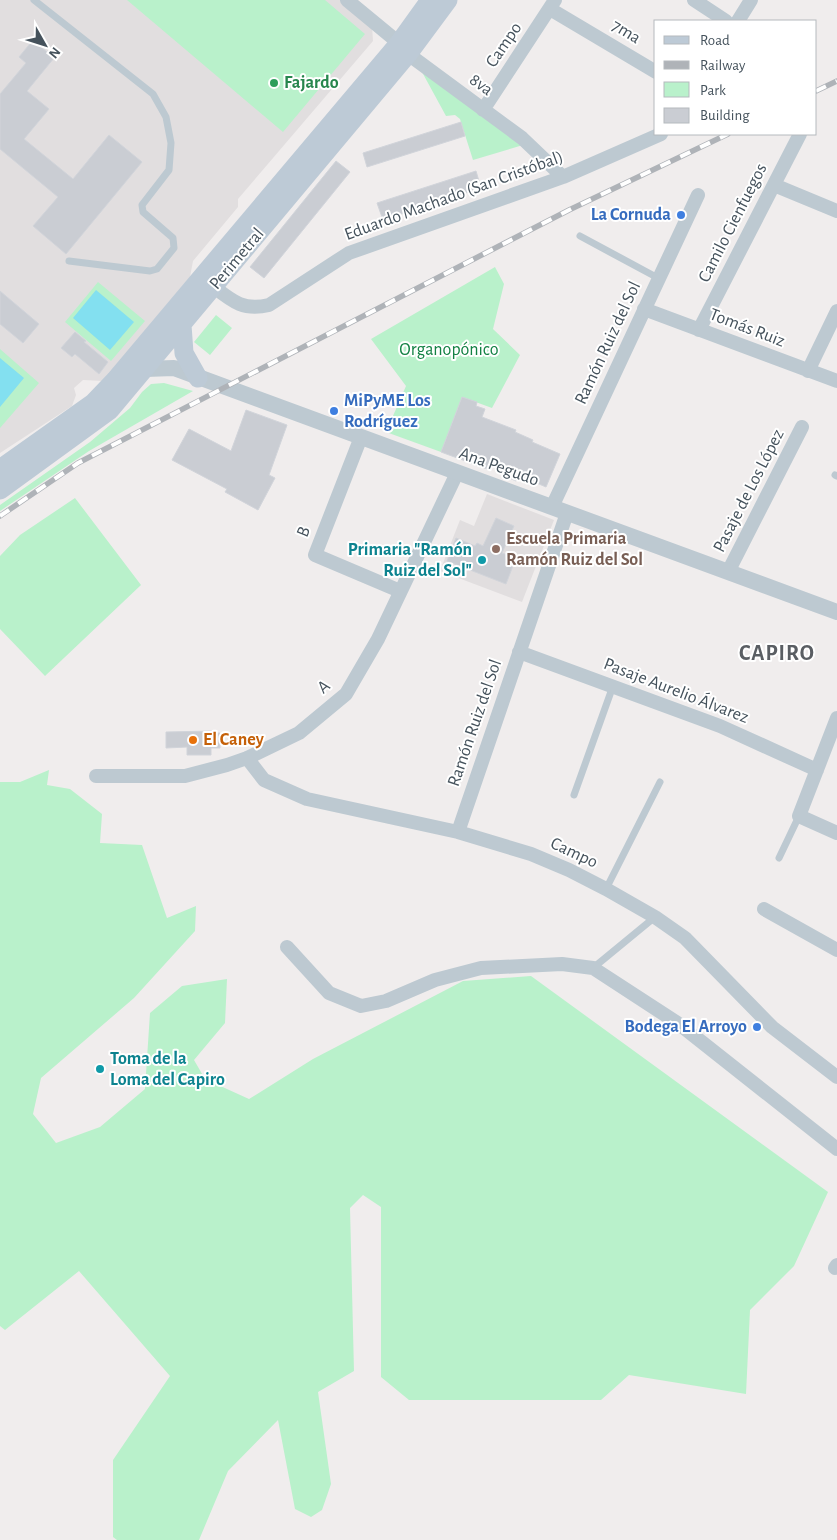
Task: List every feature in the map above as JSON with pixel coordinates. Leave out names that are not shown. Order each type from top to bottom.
[{"type":"main road","name":"Perimetral","points":[[0,490],[110,410],[214,287],[404,49],[430,0]]},
{"type":"main road","name":"Perimetral","points":[[0,469],[93,404],[448,0]]},
{"type":"main road","points":[[161,350],[163,323]]},
{"type":"main road","points":[[182,325],[184,353],[198,378]]},
{"type":"main road","points":[[115,380],[145,369]]},
{"type":"street","name":"8va","points":[[347,0],[404,49],[522,138],[563,177]]},
{"type":"street","points":[[694,0],[724,20]]},
{"type":"street","points":[[739,20],[751,0]]},
{"type":"street","name":"7ma","points":[[553,4],[654,71]]},
{"type":"street","name":"Campo","points":[[483,110],[553,4]]},
{"type":"street","name":"Eduardo Machado (San Cristóbal)","points":[[214,287],[233,302],[257,308],[270,305],[349,253],[563,177],[658,135]]},
{"type":"street","name":"Camilo Cienfuegos","points":[[699,330],[799,135]]},
{"type":"street","points":[[541,155],[544,184]]},
{"type":"street","points":[[774,185],[837,211]]},
{"type":"street","name":"Ramón Ruiz del Sol","points":[[458,832],[519,652],[560,510],[644,309],[698,194]]},
{"type":"street","name":"Tomás Ruiz","points":[[644,309],[837,381]]},
{"type":"street","points":[[808,370],[837,311]]},
{"type":"street","points":[[161,350],[174,368]]},
{"type":"street","name":"Ana Pegudo","points":[[145,369],[174,368],[837,612]]},
{"type":"street","name":"Pasaje de Los López","points":[[728,572],[802,427]]},
{"type":"street","name":"B","points":[[361,437],[315,555],[400,591]]},
{"type":"street","name":"A","points":[[96,776],[185,776],[247,758],[299,733],[346,694],[378,639],[457,472]]},
{"type":"street","name":"Pasaje Aurelio Álvarez","points":[[519,652],[720,726],[817,770]]},
{"type":"street","points":[[837,718],[799,816],[837,833]]},
{"type":"street","name":"Campo","points":[[247,758],[264,780],[307,798],[458,832],[531,854],[569,870],[606,889],[655,917],[684,938],[772,1026],[837,1077]]},
{"type":"street","points":[[764,909],[837,950]]},
{"type":"street","points":[[287,947],[329,993],[361,1006],[386,1001],[436,980],[481,968],[562,964],[593,968],[679,1024],[837,1149]]},
{"type":"lane","points":[[34,0],[153,94],[166,117],[171,143],[169,170],[142,205],[143,212],[173,238],[174,248],[157,269],[150,271],[69,261]]},
{"type":"lane","points":[[580,236],[658,278]]},
{"type":"lane","points":[[574,795],[613,686]]},
{"type":"lane","points":[[606,889],[660,782]]},
{"type":"lane","points":[[778,858],[799,816]]},
{"type":"lane","points":[[593,968],[655,917]]},
{"type":"shaded area","points":[[0,0],[341,0],[372,26],[373,41],[238,199],[238,207],[193,261],[190,277],[103,381],[83,380],[74,388],[76,395],[72,406],[0,453]]},
{"type":"shaded area","name":"Escuela Primaria Ramón Ruiz del Sol","points":[[487,494],[554,520],[522,602],[440,571],[460,520],[474,526]]},
{"type":"green space","name":"Fajardo","points":[[127,0],[325,0],[365,34],[283,132]]},
{"type":"green space","points":[[422,72],[523,145],[473,160],[460,119],[455,115],[446,116]]},
{"type":"green space","name":"Organopónico","points":[[495,267],[504,284],[493,329],[520,355],[492,408],[462,397],[441,452],[386,432],[406,386],[371,339]]},
{"type":"green space","points":[[98,282],[145,321],[111,361],[65,322]]},
{"type":"green space","points":[[216,315],[232,328],[210,355],[194,342]]},
{"type":"green space","points":[[0,349],[39,383],[0,428]]},
{"type":"green space","points":[[164,383],[193,391],[89,451],[0,511],[0,505],[90,442],[130,408],[142,392],[151,384]]},
{"type":"green space","points":[[75,498],[141,585],[45,676],[0,629],[0,556],[20,535]]},
{"type":"green space","points":[[49,770],[47,785],[70,789],[102,814],[100,843],[142,845],[167,918],[196,906],[195,931],[134,998],[41,1078],[33,1114],[56,1143],[100,1127],[145,1089],[150,1013],[182,986],[227,979],[225,1023],[194,1060],[205,1079],[249,1099],[313,1059],[463,981],[531,976],[828,1192],[794,1266],[750,1310],[746,1394],[629,1375],[601,1400],[409,1400],[381,1377],[381,1207],[363,1195],[350,1208],[354,1371],[318,1392],[331,1484],[322,1510],[311,1517],[295,1509],[278,1420],[228,1471],[199,1540],[117,1540],[113,1537],[113,1460],[170,1376],[79,1271],[5,1330],[0,1326],[0,782],[20,782]]},
{"type":"water","points":[[96,290],[134,322],[110,350],[73,318]]},
{"type":"water","points":[[0,358],[24,378],[0,407]]},
{"type":"building","points":[[33,40],[54,58],[27,91],[49,109],[24,139],[73,179],[109,135],[142,162],[66,254],[33,226],[58,197],[0,149],[0,94],[26,63],[19,57]]},
{"type":"building","points":[[461,122],[465,136],[367,167],[363,153]]},
{"type":"building","points":[[336,161],[350,172],[264,278],[250,267]]},
{"type":"building","points":[[476,171],[481,188],[383,220],[377,203]]},
{"type":"building","points":[[0,291],[39,324],[23,343],[0,324]]},
{"type":"building","points":[[75,332],[108,362],[99,374],[75,354],[72,357],[61,348]]},
{"type":"building","points":[[462,397],[477,402],[476,406],[485,409],[482,417],[516,430],[515,432],[533,440],[532,442],[560,454],[546,487],[518,475],[516,481],[505,476],[509,467],[491,460],[487,469],[441,452]]},
{"type":"building","points":[[246,410],[287,425],[269,475],[275,478],[258,510],[225,492],[227,489],[172,460],[189,429],[231,451]]},
{"type":"building","name":"Primaria \"Ramón Ruiz del Sol\"","points":[[496,518],[514,526],[502,553],[516,558],[506,584],[447,561],[456,538],[475,546],[477,543],[483,546]]},
{"type":"building","name":"El Caney","points":[[214,731],[214,733],[220,733],[220,748],[211,748],[211,755],[187,755],[187,747],[166,748],[166,732]]},
{"type":"railway","points":[[817,91],[837,81]]},
{"type":"railway","points":[[0,516],[78,463],[569,210],[726,135]]},
{"type":"place","name":"Fajardo","points":[[274,83]]},
{"type":"place","name":"La Cornuda","points":[[681,215]]},
{"type":"place","name":"MiPyME Los Rodríguez","points":[[334,411]]},
{"type":"place","name":"Escuela Primaria Ramón Ruiz del Sol","points":[[496,549]]},
{"type":"place","name":"Primaria \"Ramón Ruiz del Sol\"","points":[[482,560]]},
{"type":"place","name":"El Caney","points":[[193,740]]},
{"type":"place","name":"Bodega El Arroyo","points":[[757,1027]]},
{"type":"place","name":"Toma de la Loma del Capiro","points":[[100,1069]]},
{"type":"district","name":"CAPIRO","points":[[777,653]]}]
